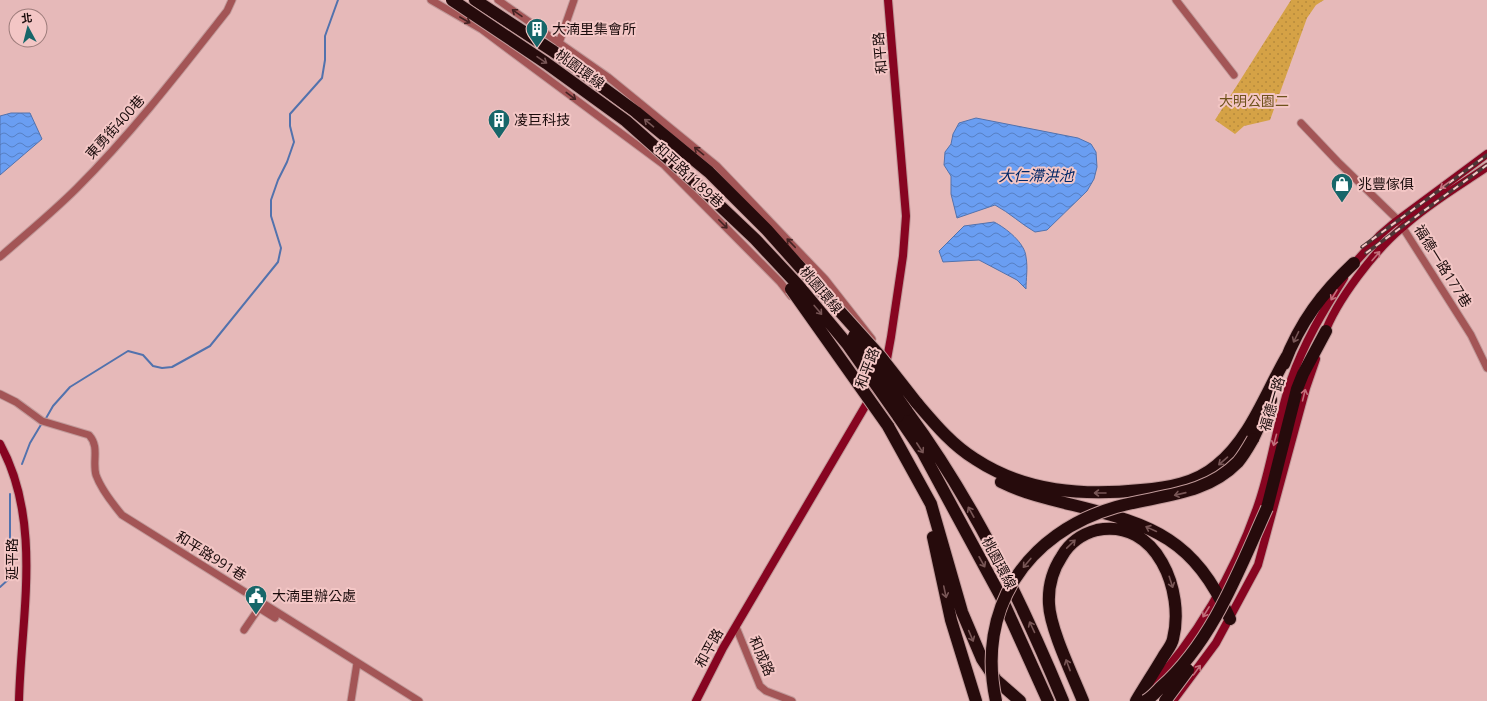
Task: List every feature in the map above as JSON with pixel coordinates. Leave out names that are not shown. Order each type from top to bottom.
[{"type":"highway","name":"桃園環線","points":[[452,0],[546,63],[626,121],[698,185],[755,239],[798,285],[902,413],[936,450],[1011,584],[1033,628],[1063,701]]},
{"type":"highway","name":"桃園環線","points":[[475,0],[553,51],[636,112],[709,172],[767,230],[808,276],[902,413],[1001,597],[1048,701]]},
{"type":"highway","points":[[755,239],[888,426],[908,460],[931,504],[962,612],[982,659],[996,680],[1020,701]]},
{"type":"highway","points":[[996,701],[990,651],[994,629],[1006,592],[1032,557],[1052,538],[1068,526],[1088,517],[1116,507],[1191,491],[1225,474],[1239,460],[1253,439],[1263,420],[1296,335],[1311,311],[1330,286],[1354,263]]},
{"type":"highway","points":[[808,276],[880,356],[916,402],[942,439],[976,468],[1015,488],[1132,521],[1160,533],[1178,546],[1198,564],[1218,593],[1230,619]]},
{"type":"highway","points":[[1165,701],[1207,644],[1242,581],[1256,549],[1301,379],[1326,331]]},
{"type":"highway","points":[[916,402],[956,446],[974,459],[1009,478],[1079,494],[1111,494],[1150,490],[1203,476],[1228,456],[1249,428],[1287,356]]},
{"type":"highway","points":[[908,460],[931,528],[951,620],[976,701]]},
{"type":"highway","points":[[1145,701],[1174,676],[1200,642],[1227,595],[1266,508]]},
{"type":"highway","points":[[1083,701],[1052,621],[1049,604],[1051,576],[1066,549],[1077,538],[1089,532],[1104,529],[1121,530],[1136,536],[1147,543],[1157,553],[1172,582],[1176,618],[1173,640],[1136,701]]},
{"type":"main road","name":"和平路","points":[[696,701],[736,627],[870,398],[887,359],[902,256],[906,216],[888,0]]},
{"type":"main road","name":"福德一路","points":[[1173,701],[1216,643],[1258,565],[1306,388],[1326,331],[1337,309],[1359,277],[1400,224],[1487,154]]},
{"type":"main road","name":"福德一路","points":[[1136,701],[1164,672],[1195,630],[1218,593],[1227,575],[1258,505],[1291,380],[1308,337],[1354,263],[1380,235],[1400,224],[1487,167]]},
{"type":"main road","name":"延平路","points":[[0,444],[14,475],[25,521],[26,565],[18,701]]},
{"type":"main road","points":[[1227,575],[1225,583],[1226,588],[1236,591],[1245,591]]},
{"type":"street","name":"東勇街400巷","points":[[0,257],[78,187],[128,133],[171,83],[227,11],[232,0]]},
{"type":"street","name":"和平路1189巷","points":[[432,0],[481,29],[664,165],[780,282],[870,398]]},
{"type":"street","points":[[453,13],[459,0]]},
{"type":"street","name":"和平路1189巷","points":[[498,0],[608,77],[717,166],[825,279],[887,359]]},
{"type":"street","points":[[559,43],[574,0]]},
{"type":"street","points":[[1176,0],[1234,75]]},
{"type":"street","name":"福德一路177巷","points":[[1301,123],[1400,224],[1471,335],[1487,368]]},
{"type":"street","name":"和平路991巷","points":[[0,394],[26,408],[45,422],[89,435],[94,440],[96,452],[94,462],[96,475],[102,487],[122,515],[419,701]]},
{"type":"street","points":[[244,630],[259,608],[275,618]]},
{"type":"street","name":"和成路","points":[[736,627],[760,686],[766,691],[792,701]]},
{"type":"street","points":[[351,701],[357,662]]},
{"type":"green space","name":"大明公園二","points":[[1291,0],[1324,0],[1316,5],[1307,18],[1270,120],[1244,126],[1235,134],[1215,120]]},
{"type":"water","points":[[11,113],[30,113],[42,139],[0,175],[0,116]]},
{"type":"water","name":"大仁滯洪池","points":[[976,118],[1078,138],[1091,144],[1096,152],[1097,167],[1094,179],[1087,191],[1047,230],[1035,232],[995,205],[957,218],[951,194],[951,176],[944,165],[945,152],[951,144],[953,134],[959,123]]},
{"type":"water","points":[[994,222],[1014,236],[1019,241],[1025,252],[1027,265],[1026,289],[1017,280],[979,260],[943,262],[939,251],[964,226]]},
{"type":"waterway","points":[[45,420],[53,406],[70,387],[128,351],[143,355],[153,366],[162,368],[172,367],[210,346],[278,262],[281,248],[271,216],[271,200],[294,142],[290,126],[290,114],[322,78],[325,60],[325,36],[338,0]]},
{"type":"waterway","points":[[22,464],[30,443],[42,423]]},
{"type":"waterway","points":[[0,587],[10,578],[10,494]]},
{"type":"railway","points":[[1362,247],[1487,155]]},
{"type":"railway","points":[[1366,253],[1487,165]]},
{"type":"place","name":"大湳里集會所","points":[[537,48]]},
{"type":"place","name":"凌巨科技","points":[[499,140]]},
{"type":"place","name":"兆豐傢俱","points":[[1342,204]]},
{"type":"place","name":"大湳里辦公處","points":[[256,616]]}]
